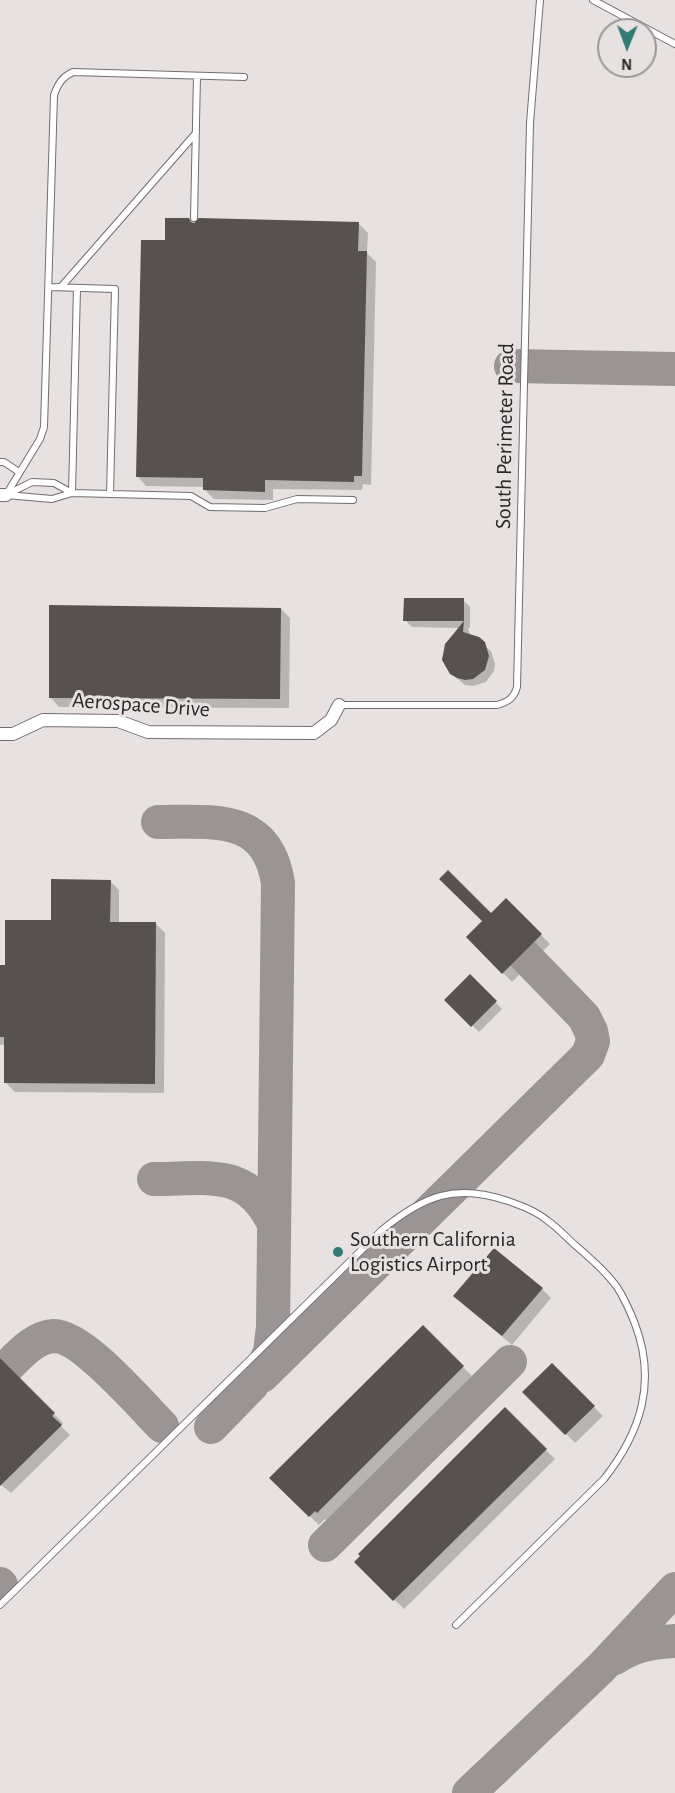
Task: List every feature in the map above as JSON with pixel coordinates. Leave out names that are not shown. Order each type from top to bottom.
[{"type":"street","name":"Aerospace Drive","points":[[0,734],[13,734],[43,720],[118,721],[148,732],[314,734],[331,720],[339,705]]},
{"type":"lane","name":"South Perimeter Road","points":[[339,705],[496,705],[507,702],[515,695],[530,123],[540,0]]},
{"type":"lane","points":[[593,0],[675,44]]},
{"type":"lane","points":[[3,495],[20,472],[44,428],[54,95],[57,85],[64,76],[73,72],[244,76]]},
{"type":"lane","points":[[194,218],[197,76]]},
{"type":"lane","points":[[61,287],[196,133]]},
{"type":"lane","points":[[49,287],[115,289],[110,494]]},
{"type":"lane","points":[[72,493],[77,288]]},
{"type":"lane","points":[[0,462],[20,472]]},
{"type":"lane","points":[[3,495],[32,482],[54,483],[72,493]]},
{"type":"lane","points":[[3,495],[52,499],[72,493],[191,496],[210,507],[265,508],[297,499],[353,500]]},
{"type":"lane","points":[[0,1605],[383,1229],[401,1214],[426,1200],[448,1193],[477,1192],[528,1208],[538,1214],[605,1272],[626,1303],[641,1340],[646,1367],[645,1390],[633,1436],[619,1460],[604,1479],[456,1625]]},
{"type":"building","points":[[165,218],[189,218],[194,223],[199,218],[359,222],[358,251],[367,251],[362,476],[354,476],[354,482],[265,480],[265,492],[203,490],[203,478],[136,477],[141,240],[165,240]]},
{"type":"building","points":[[404,598],[464,598],[464,621],[403,621]]},
{"type":"building","points":[[49,605],[281,608],[280,699],[49,698]]},
{"type":"building","points":[[464,621],[463,632],[479,637],[485,642],[489,656],[485,670],[473,679],[465,680],[450,674],[442,660],[445,644]]},
{"type":"building","points":[[448,870],[491,913],[506,898],[542,934],[502,974],[466,937],[482,921],[439,879]]},
{"type":"building","points":[[51,879],[111,880],[110,922],[156,922],[155,1084],[4,1083],[4,1037],[0,1037],[0,965],[5,965],[5,920],[51,920]]},
{"type":"building","points":[[470,974],[497,1001],[471,1027],[444,1000]]},
{"type":"building","points":[[494,1248],[543,1288],[502,1336],[453,1296]]},
{"type":"building","points":[[423,1325],[464,1366],[317,1513],[315,1511],[309,1517],[269,1478]]},
{"type":"building","points":[[0,1358],[55,1413],[52,1416],[62,1425],[0,1486]]},
{"type":"building","points":[[552,1363],[595,1406],[565,1435],[522,1392]]},
{"type":"building","points":[[505,1407],[547,1449],[393,1601],[354,1562],[360,1556],[358,1554]]},
{"type":"taxiway","points":[[511,366],[675,369]]},
{"type":"taxiway","points":[[158,822],[217,823],[234,826],[250,833],[262,844],[272,860],[278,883],[273,1327],[270,1352],[251,1386],[211,1427]]},
{"type":"taxiway","points":[[262,1376],[588,1055],[593,1041],[584,1017],[522,953]]},
{"type":"taxiway","points":[[154,1179],[209,1178],[239,1185],[252,1193],[274,1224]]},
{"type":"taxiway","points":[[8,1366],[40,1339],[54,1336],[66,1339],[80,1347],[111,1373],[162,1426]]},
{"type":"taxiway","points":[[325,1545],[510,1362]]},
{"type":"taxiway","points":[[469,1793],[601,1668],[675,1589]]},
{"type":"taxiway","points":[[615,1658],[644,1645],[675,1641]]},
{"type":"place","name":"Southern California Logistics Airport","points":[[338,1252]]}]
